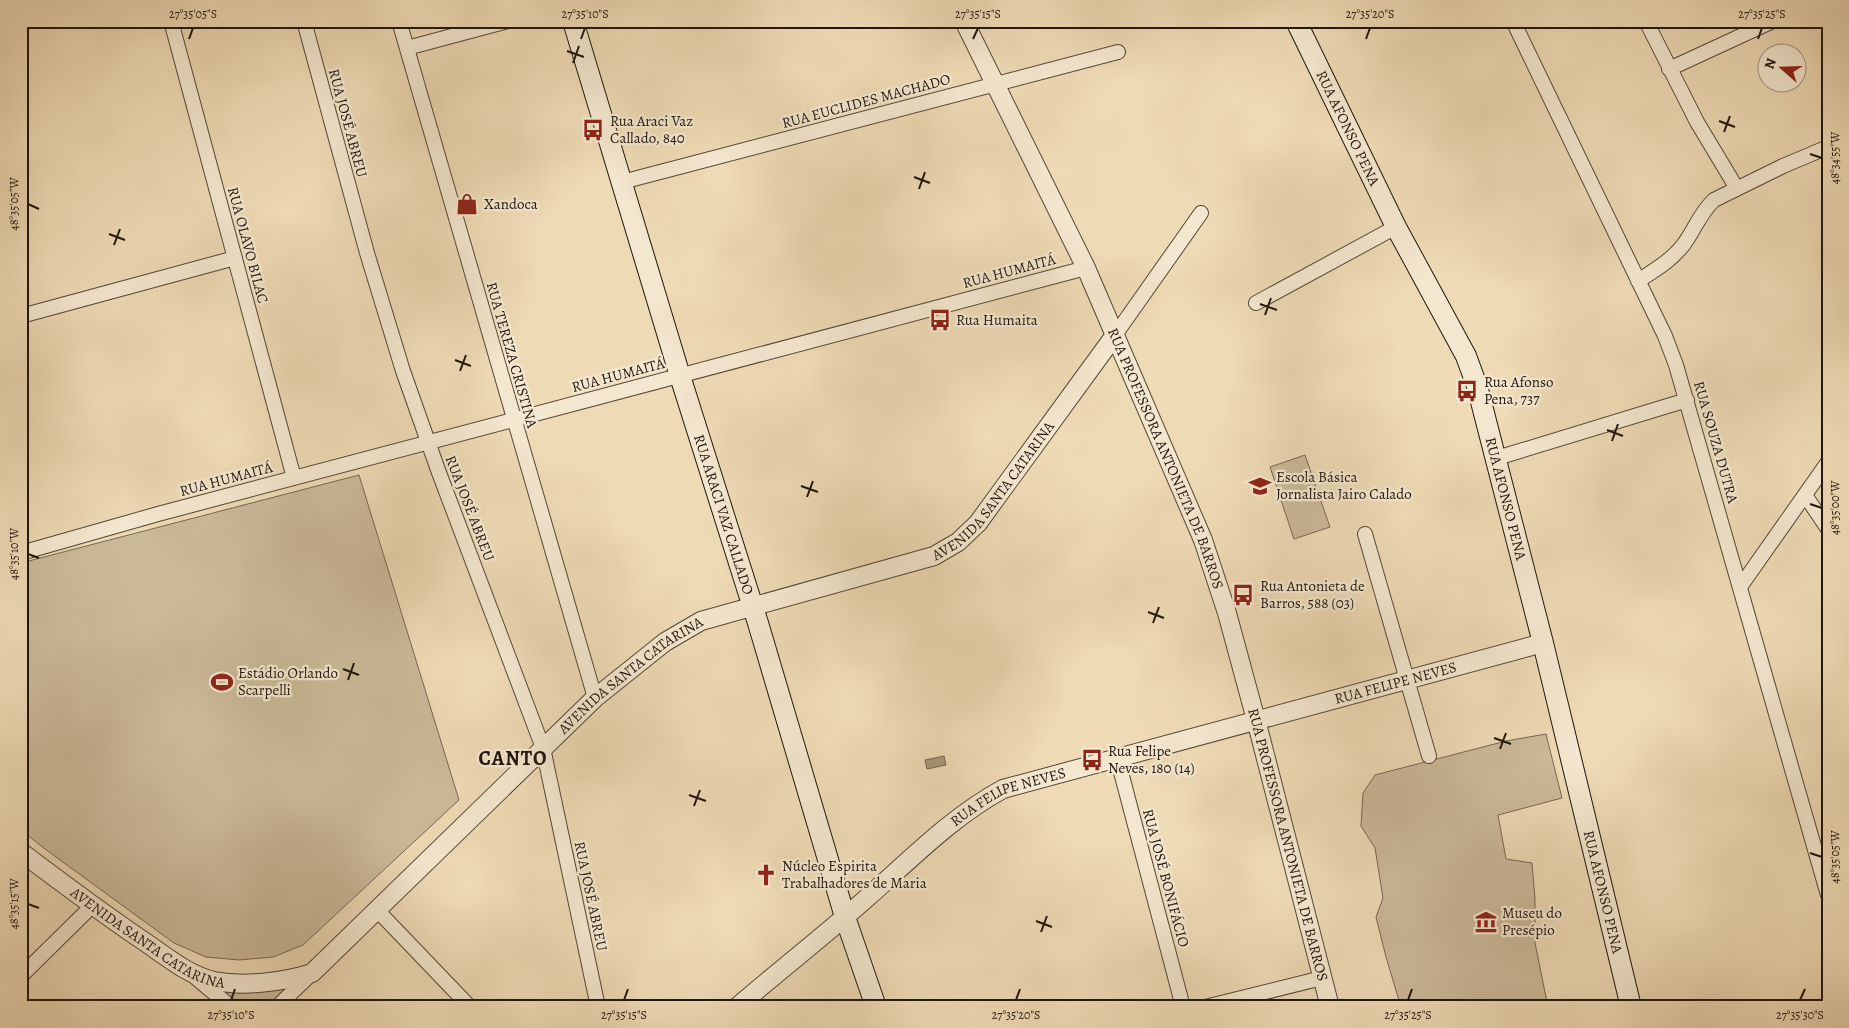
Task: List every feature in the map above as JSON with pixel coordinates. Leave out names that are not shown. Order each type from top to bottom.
[{"type":"main road","name":"RUA ARACI VAZ CALLADO","points":[[573,21],[845,917],[876,1007]]},
{"type":"main road","name":"RUA AFONSO PENA","points":[[1296,21],[1396,227],[1466,356],[1477,386],[1543,643],[1631,1007]]},
{"type":"street","name":"RUA OLAVO BILAC","points":[[171,21],[294,478]]},
{"type":"street","name":"RUA JOSÉ ABREU","points":[[304,21],[383,309],[428,442],[543,748],[598,1007]]},
{"type":"street","name":"RUA TEREZA CRISTINA","points":[[399,21],[595,698]]},
{"type":"street","points":[[407,48],[508,21]]},
{"type":"street","name":"RUA PROFESSORA ANTONIETA DE BARROS","points":[[964,21],[1086,268],[1203,540],[1227,613],[1330,1007]]},
{"type":"street","name":"RUA SOUZA DUTRA","points":[[1513,21],[1665,336],[1687,400],[1828,895]]},
{"type":"street","points":[[1646,21],[1697,122],[1736,187]]},
{"type":"street","points":[[1669,69],[1773,21]]},
{"type":"street","name":"RUA EUCLIDES MACHADO","points":[[622,182],[1118,52]]},
{"type":"street","points":[[1638,281],[1675,255],[1685,243],[1706,207],[1714,200],[1736,187],[1828,147]]},
{"type":"street","name":"AVENIDA SANTA CATARINA","points":[[21,852],[92,906],[192,974],[214,981],[242,984],[294,978],[312,973],[595,698],[681,631],[702,621],[752,606],[934,556],[958,542],[978,523],[1115,335],[1200,213]]},
{"type":"street","points":[[1256,303],[1396,227]]},
{"type":"street","points":[[21,316],[235,258]]},
{"type":"street","name":"RUA HUMAITÁ","points":[[21,552],[1086,268]]},
{"type":"street","points":[[1497,458],[1687,400]]},
{"type":"street","points":[[1740,587],[1828,462]]},
{"type":"street","points":[[1804,495],[1828,529]]},
{"type":"street","points":[[1366,534],[1429,756]]},
{"type":"street","name":"RUA FELIPE NEVES","points":[[737,1007],[845,917],[958,818],[981,801],[1004,789],[1543,643]]},
{"type":"street","name":"RUA JOSÉ BONIFÁCIO","points":[[1117,757],[1183,1007]]},
{"type":"street","points":[[21,976],[92,906]]},
{"type":"street","points":[[377,910],[470,1007]]},
{"type":"street","points":[[277,1007],[312,973]]},
{"type":"street","points":[[192,974],[231,1007]]},
{"type":"street","points":[[1205,1007],[1322,978]]},
{"type":"shaded area","points":[[1305,455],[1330,527],[1294,539],[1270,467]]},
{"type":"shaded area","name":"Estádio Orlando Scarpelli","points":[[359,475],[459,800],[303,945],[273,957],[239,960],[206,957],[174,943],[45,849],[25,833],[21,827],[21,563]]},
{"type":"shaded area","points":[[1546,734],[1562,798],[1498,815],[1506,859],[1532,863],[1535,899],[1535,943],[1548,1007],[1401,1007],[1376,917],[1383,898],[1375,848],[1361,826],[1363,793],[1375,775],[1506,741]]},
{"type":"shaded area","points":[[944,756],[946,765],[927,769],[925,760]]},
{"type":"shaded area","points":[[293,985],[270,1007],[241,1007],[224,993]]},
{"type":"place","name":"Rua Araci Vaz Callado, 840","points":[[593,130]]},
{"type":"place","name":"Xandoca","points":[[467,204]]},
{"type":"place","name":"Rua Humaita","points":[[940,320]]},
{"type":"place","name":"Rua Afonso Pena, 737","points":[[1467,391]]},
{"type":"place","name":"Escola Básica Jornalista Jairo Calado","points":[[1260,486]]},
{"type":"place","name":"Rua Antonieta de Barros, 588 (03)","points":[[1243,595]]},
{"type":"place","name":"Estádio Orlando Scarpelli","points":[[222,682]]},
{"type":"place","name":"Rua Felipe Neves, 180 (14)","points":[[1092,760]]},
{"type":"place","name":"Núcleo Espirita Trabalhadores de Maria","points":[[766,875]]},
{"type":"place","name":"Museu do Presépio","points":[[1486,922]]},
{"type":"district","name":"CANTO","points":[[513,758]]}]
